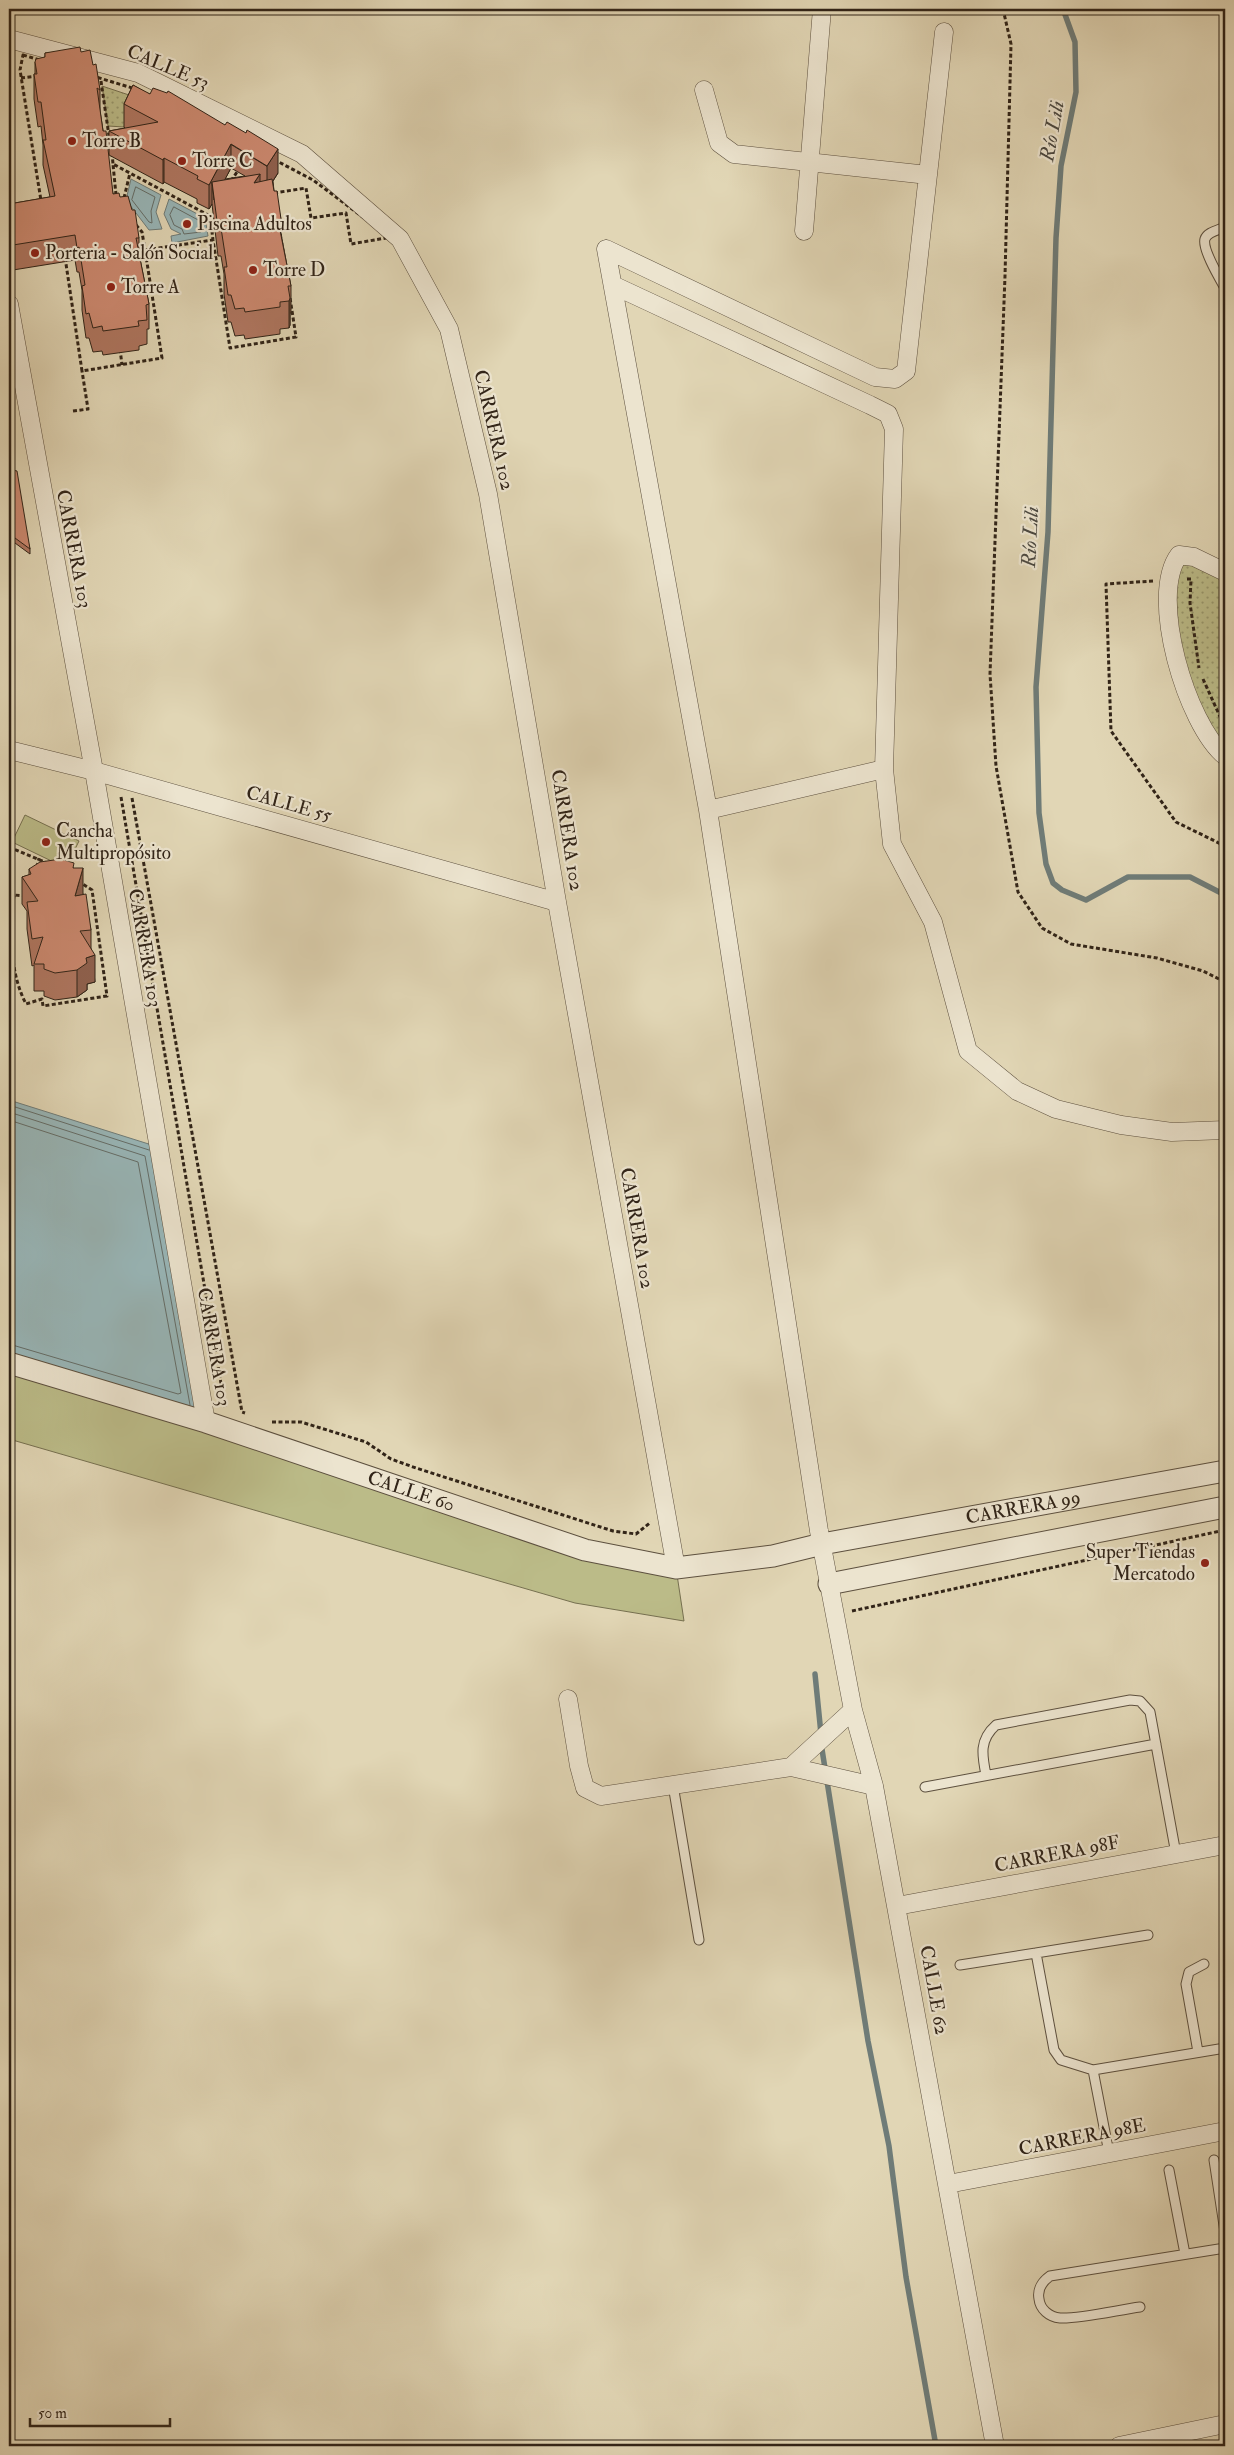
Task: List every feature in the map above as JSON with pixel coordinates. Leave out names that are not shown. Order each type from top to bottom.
[{"type":"street","points":[[804,231],[822,9]]},
{"type":"street","points":[[704,90],[719,143],[734,154],[928,175],[944,32]]},
{"type":"street","name":"CALLE 53","points":[[9,39],[138,74],[302,154]]},
{"type":"street","name":"CARRERA 102","points":[[302,154],[400,239],[449,329],[488,494],[557,902],[676,1568]]},
{"type":"street","name":"CALLE 62","points":[[928,175],[906,371],[895,379],[875,377],[606,250],[615,286],[708,810],[829,1584],[852,1710],[874,1786],[995,2446]]},
{"type":"street","points":[[615,286],[888,414],[894,429],[884,769],[892,844],[933,922],[968,1051],[1017,1091],[1056,1108],[1129,1126],[1172,1132],[1225,1130]]},
{"type":"street","name":"CARRERA 103","points":[[9,304],[39,482],[94,771],[206,1422]]},
{"type":"street","points":[[1225,572],[1194,557],[1179,555],[1174,561],[1169,581],[1172,644],[1181,680],[1207,735],[1225,756]]},
{"type":"street","name":"CALLE 55","points":[[9,750],[94,771],[557,902]]},
{"type":"street","points":[[708,810],[884,769]]},
{"type":"street","name":"CALLE 60","points":[[9,1363],[206,1422],[582,1550],[676,1568],[773,1556],[822,1544]]},
{"type":"street","name":"CARRERA 99","points":[[822,1544],[1225,1475]]},
{"type":"street","name":"CARRERA 99","points":[[829,1584],[1225,1507]]},
{"type":"street","points":[[568,1699],[579,1766],[585,1788],[602,1796],[791,1767],[874,1786]]},
{"type":"street","points":[[791,1767],[852,1710]]},
{"type":"street","name":"CARRERA 98F","points":[[896,1906],[1225,1845]]},
{"type":"street","name":"CARRERA 98E","points":[[948,2184],[1225,2131]]},
{"type":"street","points":[[1124,2446],[1225,2424]]},
{"type":"lane","points":[[1225,227],[1209,234],[1205,239],[1205,248],[1225,288]]},
{"type":"lane","points":[[986,1775],[982,1747],[984,1738],[996,1725],[1136,1700],[1148,1707],[1176,1854]]},
{"type":"lane","points":[[925,1787],[1156,1744]]},
{"type":"lane","points":[[673,1785],[700,1940]]},
{"type":"lane","points":[[960,1965],[1148,1935]]},
{"type":"lane","points":[[1036,1953],[1054,2050],[1061,2060],[1093,2070],[1225,2048]]},
{"type":"lane","points":[[1198,2052],[1186,1984],[1189,1972],[1204,1964]]},
{"type":"lane","points":[[1093,2070],[1109,2153]]},
{"type":"lane","points":[[1214,2160],[1225,2232]]},
{"type":"lane","points":[[1169,2170],[1185,2254]]},
{"type":"lane","points":[[1140,2307],[1060,2318],[1046,2313],[1039,2301],[1038,2293],[1044,2280],[1050,2276],[1225,2248]]},
{"type":"path","points":[[1003,9],[1010,54],[1005,276],[990,674],[996,766],[1018,892],[1042,928],[1071,944],[1156,958],[1203,971],[1225,982]]},
{"type":"path","points":[[67,216],[59,217],[51,211],[42,213],[20,70],[23,55],[101,77],[150,96],[215,128],[312,180],[383,232],[386,238],[351,244],[346,213],[311,218],[306,188],[266,195]]},
{"type":"path","points":[[62,71],[64,66]]},
{"type":"path","points":[[21,78],[46,74]]},
{"type":"path","points":[[101,77],[116,199]]},
{"type":"path","points":[[146,104],[150,96]]},
{"type":"path","points":[[211,135],[215,128]]},
{"type":"path","points":[[100,137],[109,135]]},
{"type":"path","points":[[247,154],[251,147]]},
{"type":"path","points":[[113,164],[118,156]]},
{"type":"path","points":[[113,164],[210,216]]},
{"type":"path","points":[[225,180],[230,183],[240,166]]},
{"type":"path","points":[[237,172],[245,176]]},
{"type":"path","points":[[124,199],[130,173]]},
{"type":"path","points":[[178,198],[182,190]]},
{"type":"path","points":[[267,190],[274,194]]},
{"type":"path","points":[[214,210],[210,216],[230,348],[296,337],[274,194]]},
{"type":"path","points":[[59,217],[88,409],[73,411]]},
{"type":"path","points":[[82,371],[162,358],[142,232],[132,220]]},
{"type":"path","points":[[145,250],[213,240]]},
{"type":"path","points":[[57,241],[62,241]]},
{"type":"path","points":[[218,276],[227,274]]},
{"type":"path","points":[[143,282],[150,281]]},
{"type":"path","points":[[262,334],[264,343]]},
{"type":"path","points":[[119,346],[122,365]]},
{"type":"path","points":[[1225,727],[1200,672],[1190,603],[1191,579],[1106,584],[1112,731],[1176,822],[1225,845]]},
{"type":"path","points":[[9,659],[9,671]]},
{"type":"path","points":[[129,781],[242,1412],[250,1415]]},
{"type":"path","points":[[9,847],[39,858],[51,865]]},
{"type":"path","points":[[34,877],[39,858]]},
{"type":"path","points":[[30,896],[14,895],[12,941],[18,985],[26,1004],[42,999],[43,1006],[67,1004],[107,996],[92,890],[78,881]]},
{"type":"path","points":[[65,999],[67,1004]]},
{"type":"path","points":[[9,1033],[9,1038]]},
{"type":"path","points":[[264,1422],[301,1422],[366,1442],[391,1459],[612,1531],[636,1534],[665,1510]]},
{"type":"path","points":[[835,1615],[1225,1530]]},
{"type":"green space","points":[[102,86],[138,98],[124,127],[108,126]]},
{"type":"green space","points":[[1179,555],[1225,572],[1225,736],[1218,750],[1172,644]]},
{"type":"green space","name":"Cancha Multipropósito","points":[[25,815],[79,841],[66,868],[12,842]]},
{"type":"green space","points":[[9,1363],[676,1568],[684,1621],[575,1603],[9,1439]]},
{"type":"water","points":[[131,179],[161,195],[156,212],[162,229],[149,230],[126,200]]},
{"type":"water","name":"Piscina Adultos","points":[[169,199],[205,218],[208,236],[172,243],[171,236],[181,234],[171,229],[164,214]]},
{"type":"water","points":[[9,1100],[155,1146],[206,1422],[9,1363]]},
{"type":"building","points":[[80,47],[81,52],[90,50],[93,65],[96,64],[100,90],[97,88],[103,131],[106,131],[113,194],[119,193],[120,197],[128,196],[132,210],[135,210],[139,238],[136,238],[149,304],[146,305],[147,320],[138,321],[139,326],[103,331],[102,326],[93,328],[89,313],[86,314],[82,286],[85,285],[79,247],[77,248],[75,235],[13,245],[9,204],[55,196],[43,140],[46,140],[41,102],[38,102],[34,74],[37,74],[36,59],[45,57],[45,53]]},
{"type":"building","points":[[133,85],[150,94],[153,88],[167,93],[168,91],[225,125],[227,122],[246,133],[247,130],[278,149],[267,166],[231,144],[209,185],[197,179],[198,176],[164,158],[163,160],[109,131],[158,122],[124,104]]},
{"type":"building","name":"Torre D","points":[[260,174],[254,183],[272,179],[274,191],[277,191],[281,219],[278,220],[291,286],[288,286],[290,298],[289,301],[280,302],[280,307],[245,312],[244,308],[235,309],[231,295],[228,295],[224,267],[227,267],[221,228],[218,229],[212,182]]},
{"type":"building","points":[[9,469],[17,471],[30,549],[15,538],[10,539]]},
{"type":"building","points":[[61,859],[74,863],[73,868],[83,868],[75,896],[86,894],[91,930],[80,931],[95,955],[86,958],[87,963],[77,970],[55,973],[44,969],[44,964],[34,964],[43,937],[32,939],[27,902],[38,901],[22,877],[31,874],[29,869],[40,862]]},
{"type":"waterway","name":"Río Lili","points":[[1063,9],[1075,42],[1076,92],[1061,166],[1056,238],[1048,532],[1036,687],[1039,813],[1046,864],[1053,883],[1062,890],[1086,900],[1128,877],[1190,877],[1225,895]]},
{"type":"waterway","points":[[815,1674],[821,1734]]},
{"type":"waterway","points":[[821,1743],[868,2041],[889,2146],[906,2277],[936,2446]]},
{"type":"place","name":"Torre B","points":[[72,141]]},
{"type":"place","name":"Torre C","points":[[182,161]]},
{"type":"place","name":"Piscina Adultos","points":[[187,224]]},
{"type":"place","name":"Porteria - Salón Social","points":[[35,253]]},
{"type":"place","name":"Torre D","points":[[253,270]]},
{"type":"place","name":"Torre A","points":[[111,287]]},
{"type":"place","name":"Cancha Multipropósito","points":[[46,842]]},
{"type":"place","name":"Super Tiendas Mercatodo","points":[[1205,1563]]}]
